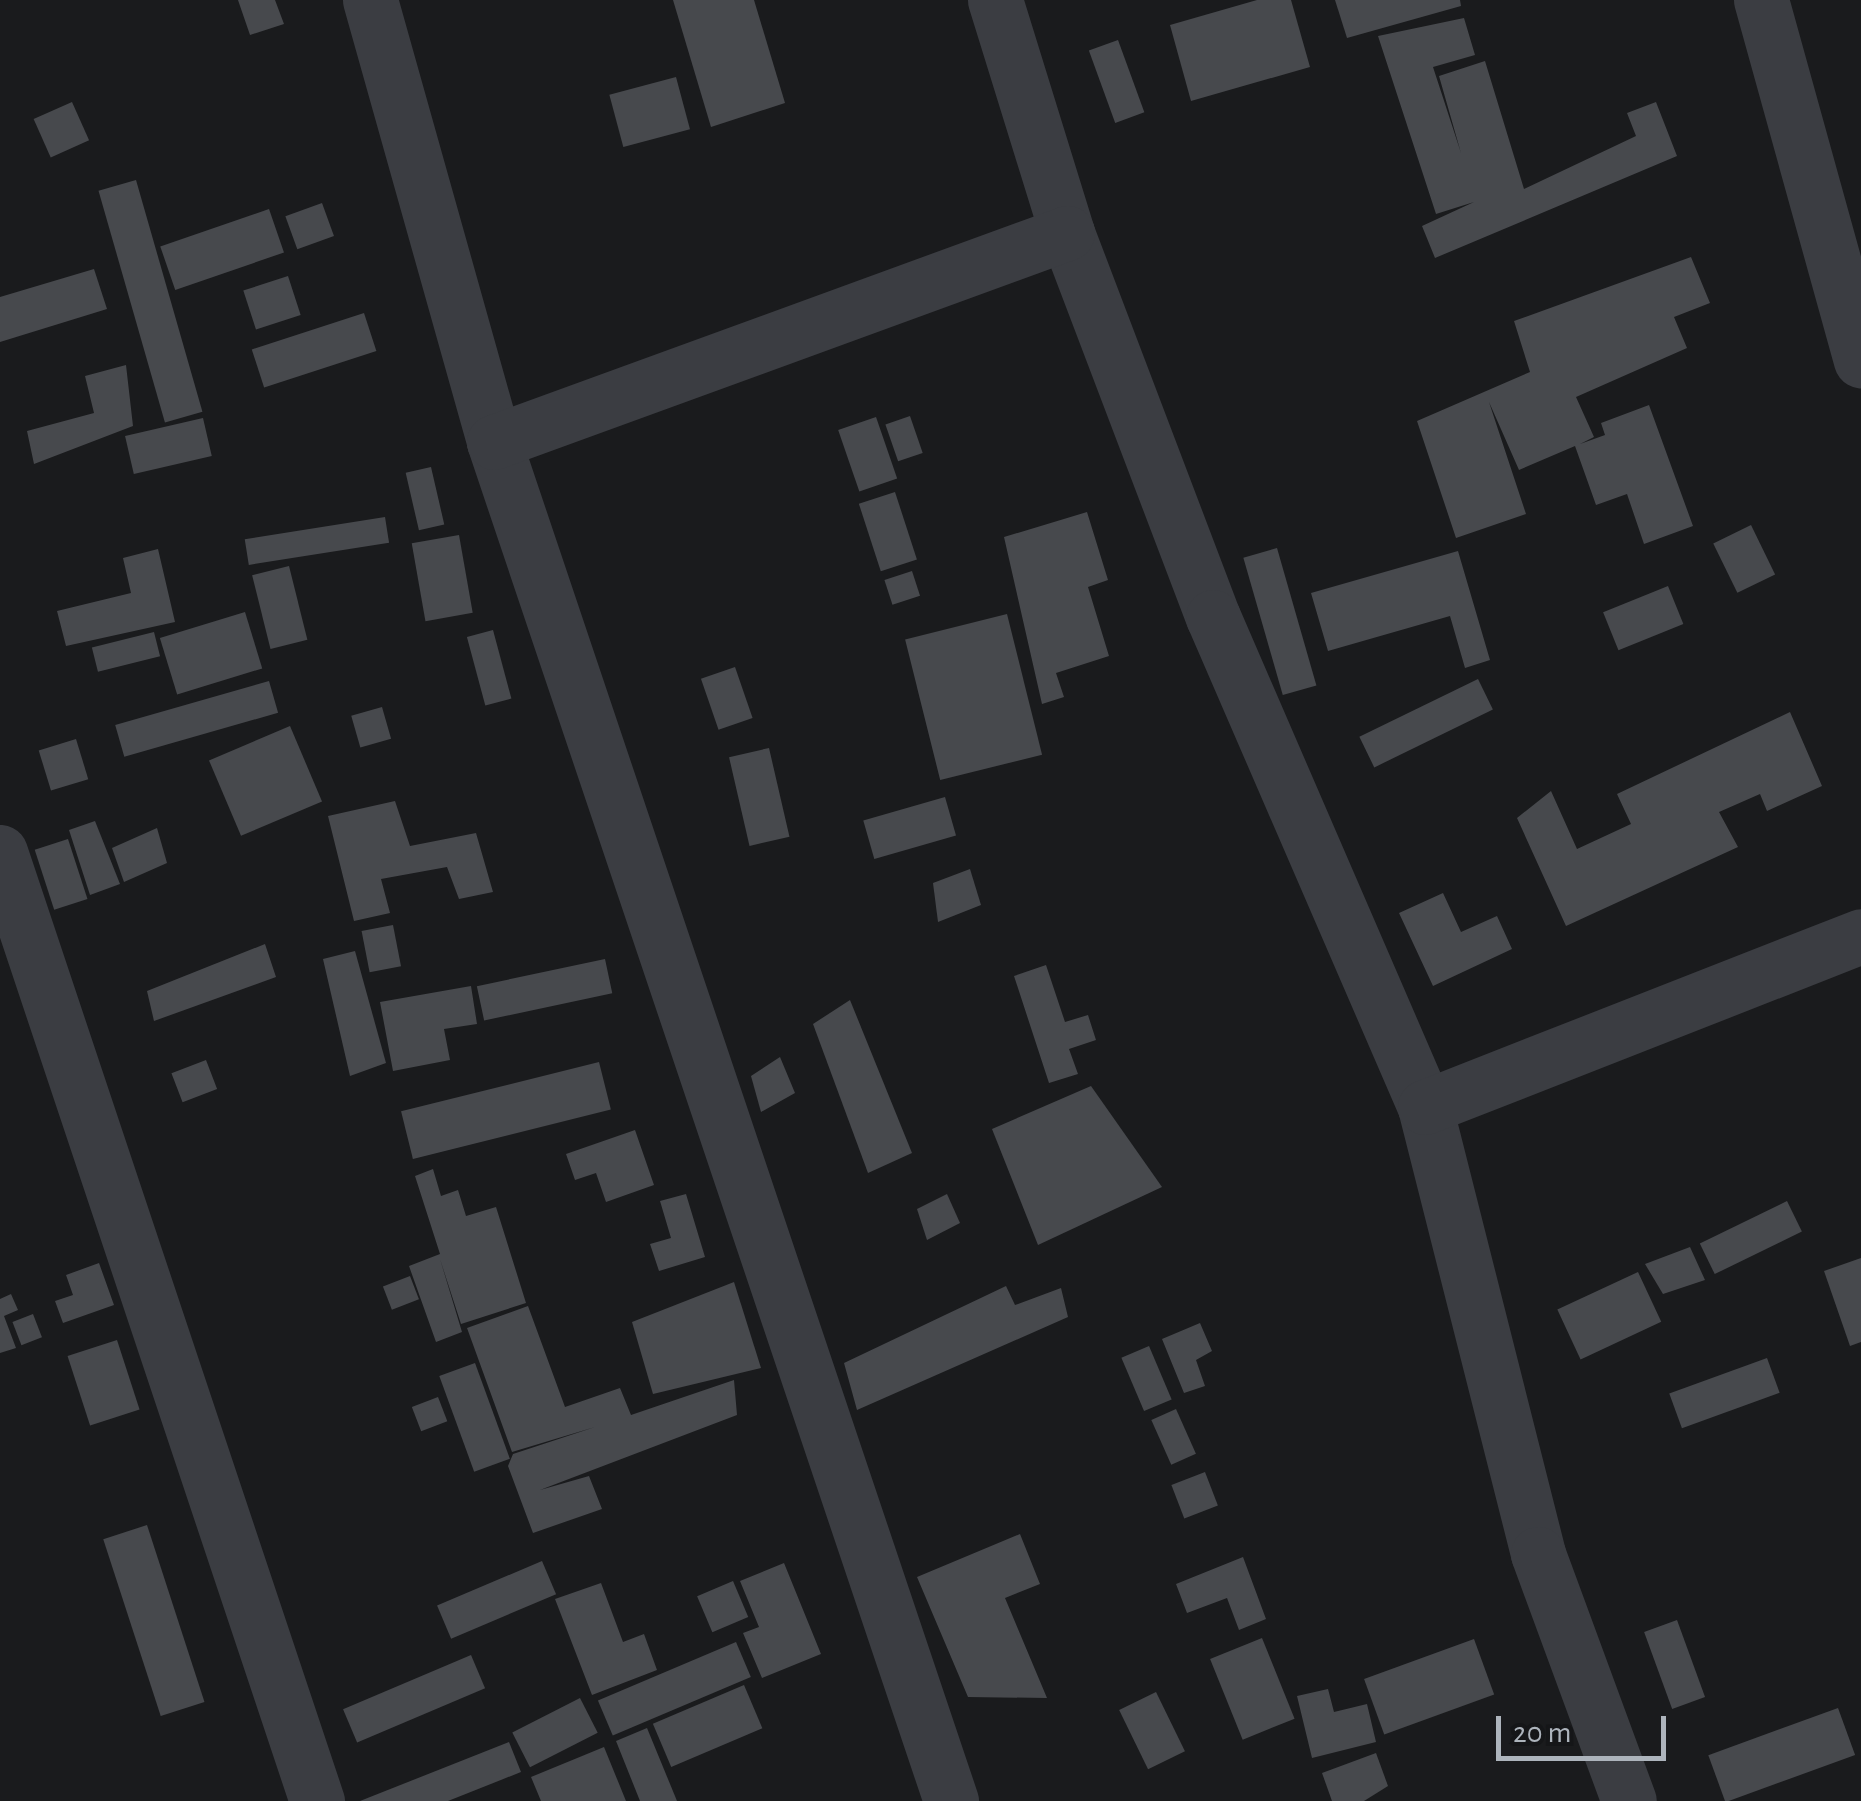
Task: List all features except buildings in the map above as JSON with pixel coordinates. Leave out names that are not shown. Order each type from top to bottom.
[{"type":"street","points":[[370,0],[494,442],[951,1801]]},
{"type":"street","points":[[994,0],[1067,232],[1214,617],[1425,1107],[1538,1554],[1629,1801]]},
{"type":"street","points":[[1761,0],[1861,360]]},
{"type":"street","points":[[494,442],[1067,232]]},
{"type":"street","points":[[0,852],[317,1801]]},
{"type":"street","points":[[1425,1107],[1861,936]]}]
